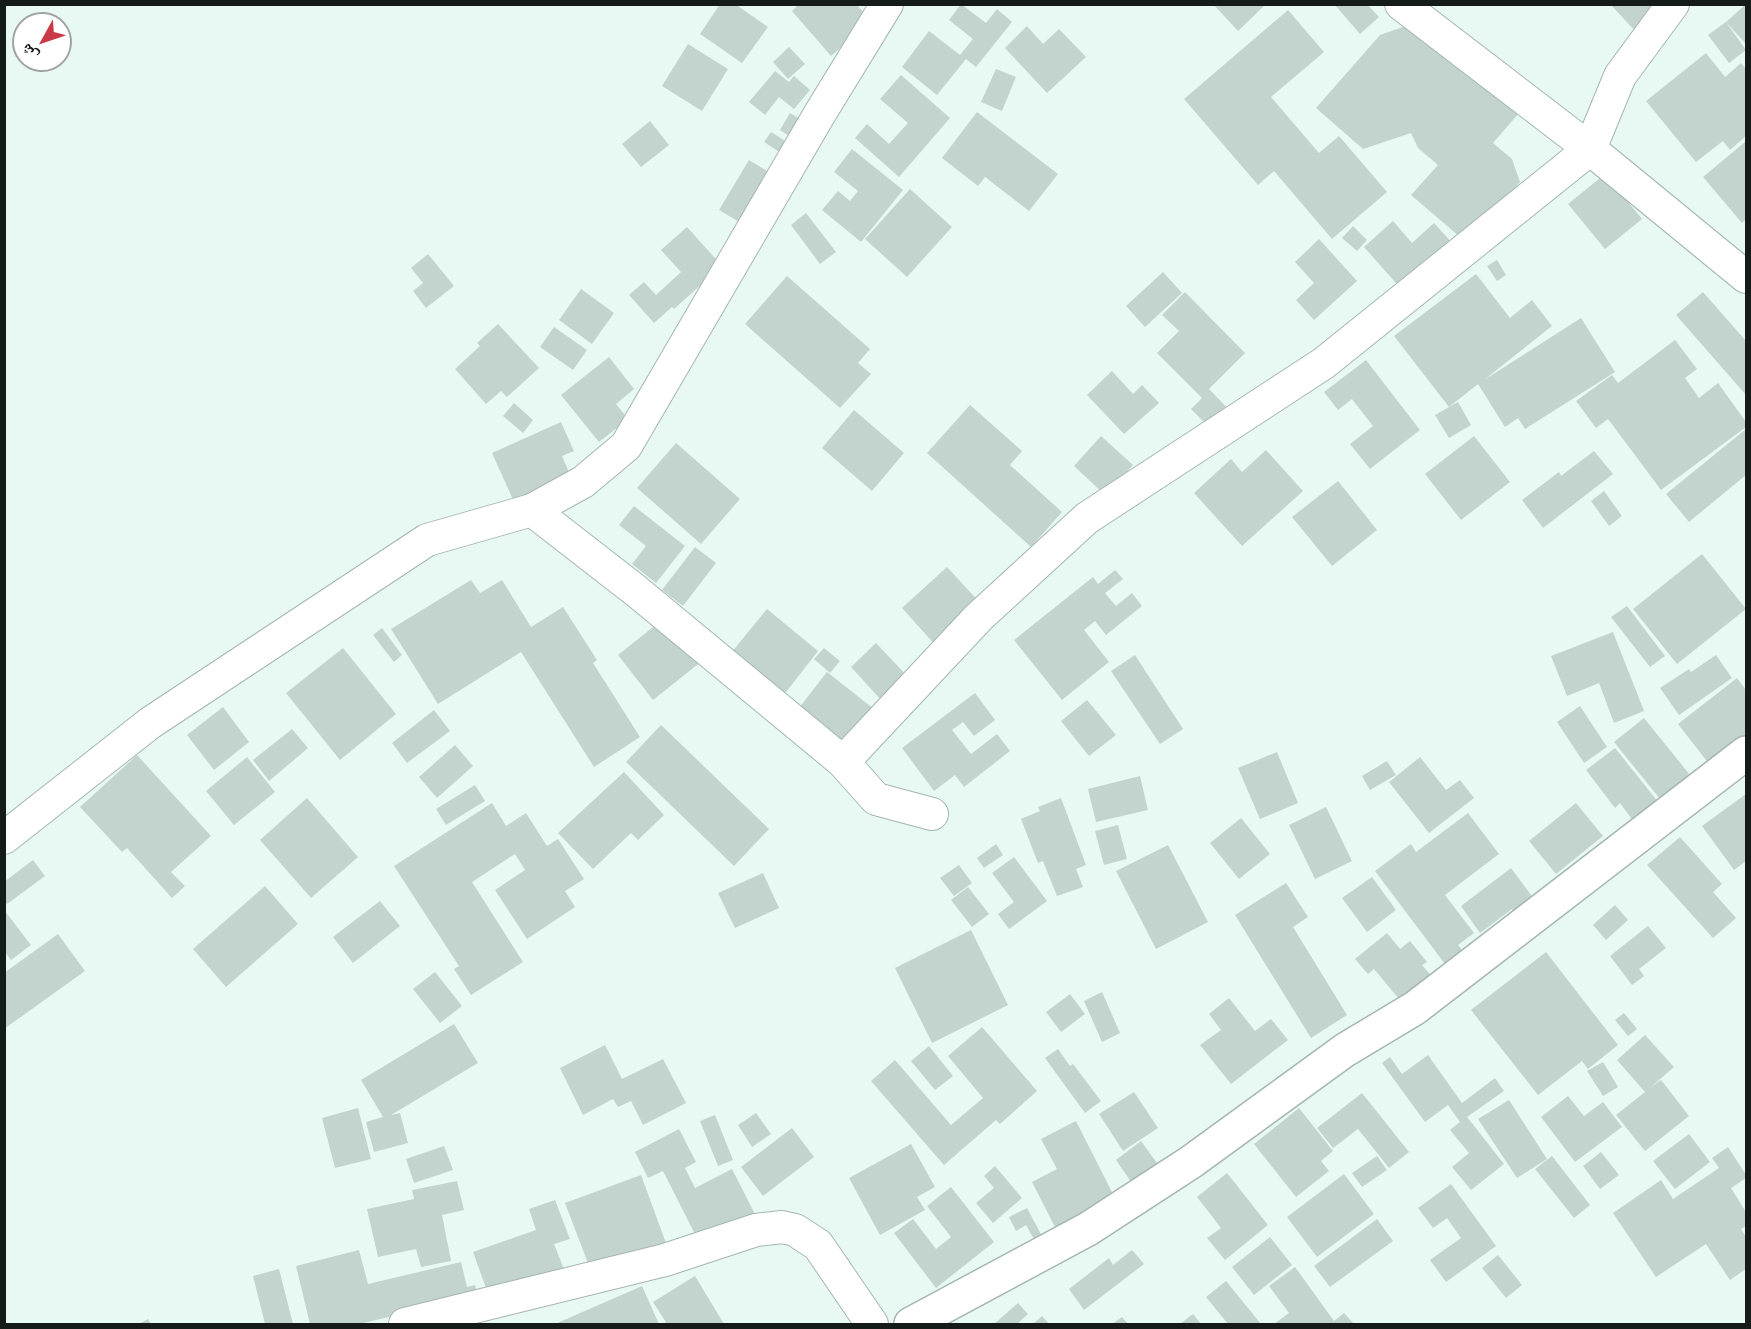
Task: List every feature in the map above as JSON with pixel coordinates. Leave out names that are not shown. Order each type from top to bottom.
[{"type":"street","points":[[4,838],[150,723],[427,540],[532,510],[583,482],[626,446],[819,115],[887,4]]},
{"type":"street","points":[[1401,4],[1590,148],[1746,277]]},
{"type":"street","points":[[843,762],[979,617],[1087,518],[1324,363],[1590,148],[1620,76],[1673,4]]},
{"type":"street","points":[[532,510],[635,590],[843,762],[876,798],[932,814]]},
{"type":"street","points":[[911,1324],[1088,1229],[1191,1162],[1345,1050],[1415,1008],[1746,753]]},
{"type":"street","points":[[405,1324],[665,1260],[756,1230],[782,1227],[795,1230],[818,1245],[872,1324]]},
{"type":"building","points":[[720,4],[735,4],[768,27],[742,63],[700,34]]},
{"type":"building","points":[[799,4],[856,4],[871,21],[831,56],[792,11]]},
{"type":"building","points":[[961,4],[986,23],[997,9],[1012,22],[976,67],[966,59],[937,95],[902,67],[929,31],[960,55],[973,39],[949,20]]},
{"type":"building","points":[[1213,4],[1266,4],[1238,31]]},
{"type":"building","points":[[1334,4],[1367,4],[1379,17],[1360,34]]},
{"type":"building","points":[[1610,4],[1665,4],[1637,33]]},
{"type":"building","points":[[1746,4],[1746,44],[1726,22]]},
{"type":"building","points":[[1288,10],[1324,52],[1271,97],[1319,153],[1339,136],[1387,192],[1332,239],[1274,171],[1258,185],[1184,99]]},
{"type":"building","points":[[1420,21],[1519,113],[1493,143],[1512,159],[1520,182],[1467,243],[1411,195],[1438,165],[1418,148],[1411,133],[1363,149],[1316,108],[1380,35]]},
{"type":"building","points":[[1726,22],[1746,50],[1729,63],[1708,35]]},
{"type":"building","points":[[1027,26],[1043,44],[1059,29],[1086,57],[1047,93],[1005,48]]},
{"type":"building","points":[[688,44],[728,69],[702,111],[662,86]]},
{"type":"building","points":[[789,47],[805,64],[788,79],[773,62]]},
{"type":"building","points":[[1706,53],[1725,77],[1741,63],[1746,69],[1746,136],[1730,150],[1723,141],[1696,162],[1646,101]]},
{"type":"building","points":[[996,69],[1016,77],[1002,111],[981,102]]},
{"type":"building","points":[[775,71],[789,82],[794,76],[810,90],[794,109],[779,97],[765,115],[749,102]]},
{"type":"building","points":[[901,75],[950,118],[899,177],[855,138],[867,124],[889,144],[908,123],[880,99]]},
{"type":"building","points":[[977,112],[1058,174],[1029,211],[985,177],[978,186],[942,158]]},
{"type":"building","points":[[790,113],[808,124],[797,141],[780,130]]},
{"type":"building","points":[[650,121],[669,145],[641,167],[622,144]]},
{"type":"building","points":[[771,132],[790,144],[784,155],[764,142]]},
{"type":"building","points":[[1746,141],[1746,219],[1742,223],[1703,177]]},
{"type":"building","points":[[852,149],[903,190],[861,242],[822,210],[838,191],[850,201],[858,191],[834,172]]},
{"type":"building","points":[[749,160],[772,174],[741,223],[719,210]]},
{"type":"building","points":[[1605,174],[1642,219],[1605,249],[1568,204]]},
{"type":"building","points":[[910,189],[952,227],[907,277],[865,239]]},
{"type":"building","points":[[806,213],[836,252],[820,264],[791,225]]},
{"type":"building","points":[[1393,221],[1412,243],[1434,223],[1454,245],[1403,291],[1364,247]]},
{"type":"building","points":[[1353,226],[1367,240],[1357,251],[1342,238]]},
{"type":"building","points":[[687,227],[722,266],[674,309],[672,307],[654,323],[629,295],[644,282],[656,295],[681,272],[661,250]]},
{"type":"building","points":[[1319,239],[1357,281],[1314,320],[1296,300],[1314,283],[1295,262]]},
{"type":"building","points":[[428,254],[454,286],[426,308],[413,291],[423,283],[411,268]]},
{"type":"building","points":[[1497,260],[1506,275],[1497,281],[1487,266]]},
{"type":"building","points":[[1163,272],[1182,293],[1145,327],[1126,306]]},
{"type":"building","points":[[1476,274],[1510,318],[1532,300],[1552,326],[1484,380],[1581,318],[1615,372],[1525,429],[1518,418],[1505,427],[1478,384],[1449,407],[1394,336]]},
{"type":"building","points":[[787,276],[870,349],[858,363],[871,374],[840,408],[745,324]]},
{"type":"building","points":[[581,289],[614,313],[592,344],[559,320]]},
{"type":"building","points":[[1185,292],[1245,353],[1209,389],[1231,412],[1212,430],[1191,409],[1202,398],[1157,353],[1179,331],[1162,315]]},
{"type":"building","points":[[1703,292],[1746,341],[1746,395],[1676,315]]},
{"type":"building","points":[[498,324],[539,368],[507,397],[501,391],[486,404],[455,369],[480,346],[477,343]]},
{"type":"building","points":[[554,327],[587,350],[573,370],[540,347]]},
{"type":"building","points":[[1675,340],[1697,369],[1685,378],[1699,398],[1718,383],[1746,422],[1746,427],[1661,490],[1608,419],[1596,428],[1576,401],[1612,375],[1618,383]]},
{"type":"building","points":[[609,357],[634,389],[616,404],[628,419],[599,442],[561,395]]},
{"type":"building","points":[[1366,360],[1420,430],[1370,469],[1350,444],[1373,426],[1352,399],[1338,410],[1324,392]]},
{"type":"building","points":[[1112,371],[1133,394],[1142,385],[1159,403],[1124,434],[1087,395]]},
{"type":"building","points":[[1458,402],[1471,425],[1449,438],[1435,415]]},
{"type":"building","points":[[514,403],[533,420],[523,433],[503,416]]},
{"type":"building","points":[[970,405],[1022,451],[1010,465],[1062,512],[1031,547],[927,453]]},
{"type":"building","points":[[854,410],[904,453],[872,491],[822,448]]},
{"type":"building","points":[[561,422],[574,451],[562,456],[572,479],[515,504],[492,453]]},
{"type":"building","points":[[1746,429],[1746,475],[1689,522],[1666,494]]},
{"type":"building","points":[[1101,436],[1133,465],[1105,495],[1074,466]]},
{"type":"building","points":[[1474,436],[1510,482],[1461,520],[1425,474]]},
{"type":"building","points":[[676,443],[740,499],[701,544],[637,488]]},
{"type":"building","points":[[1266,450],[1303,491],[1242,546],[1194,493],[1231,459],[1242,472]]},
{"type":"building","points":[[1594,451],[1613,474],[1543,528],[1522,500],[1559,472],[1561,476]]},
{"type":"building","points":[[1338,481],[1377,530],[1332,566],[1292,517]]},
{"type":"building","points":[[1604,491],[1622,516],[1609,526],[1591,501]]},
{"type":"building","points":[[634,506],[685,546],[656,583],[632,564],[646,546],[619,525]]},
{"type":"building","points":[[695,547],[716,563],[683,606],[662,590]]},
{"type":"building","points":[[1702,554],[1746,609],[1677,664],[1633,609]]},
{"type":"building","points":[[947,567],[983,606],[937,647],[902,608]]},
{"type":"building","points":[[1115,570],[1123,579],[1105,593],[1116,606],[1132,593],[1142,606],[1106,635],[1095,621],[1084,630],[1109,662],[1062,700],[1014,640],[1093,577],[1098,584]]},
{"type":"building","points":[[471,580],[480,593],[502,580],[531,627],[563,607],[597,660],[593,663],[640,737],[594,767],[521,652],[438,704],[391,629]]},
{"type":"building","points":[[1627,606],[1665,656],[1650,667],[1611,617]]},
{"type":"building","points":[[767,609],[818,651],[783,696],[731,653]]},
{"type":"building","points":[[672,612],[707,657],[653,700],[618,655]]},
{"type":"building","points":[[382,628],[402,655],[394,662],[373,635]]},
{"type":"building","points":[[1613,632],[1644,711],[1614,723],[1599,683],[1567,696],[1551,656]]},
{"type":"building","points":[[876,643],[908,677],[882,701],[851,667]]},
{"type":"building","points":[[343,648],[396,714],[340,760],[286,693]]},
{"type":"building","points":[[824,648],[840,661],[830,673],[814,659]]},
{"type":"building","points":[[1135,655],[1183,729],[1160,744],[1111,671]]},
{"type":"building","points":[[1716,655],[1732,678],[1679,715],[1660,688],[1689,669],[1691,672]]},
{"type":"building","points":[[827,672],[879,713],[850,749],[799,708]]},
{"type":"building","points":[[1737,678],[1746,690],[1746,743],[1713,769],[1678,724]]},
{"type":"building","points":[[975,693],[995,720],[974,736],[963,722],[952,730],[971,754],[997,734],[1010,751],[964,787],[955,775],[934,791],[902,748]]},
{"type":"building","points":[[1087,700],[1116,735],[1089,756],[1061,721]]},
{"type":"building","points":[[1580,706],[1607,747],[1584,763],[1557,722]]},
{"type":"building","points":[[223,707],[249,742],[214,770],[187,735]]},
{"type":"building","points":[[434,710],[450,731],[407,763],[392,743]]},
{"type":"building","points":[[1644,718],[1694,780],[1664,804],[1614,742]]},
{"type":"building","points":[[661,725],[769,829],[734,866],[626,762]]},
{"type":"building","points":[[292,729],[308,748],[269,781],[253,760]]},
{"type":"building","points":[[455,745],[473,766],[437,798],[419,777]]},
{"type":"building","points":[[1615,748],[1659,803],[1634,822],[1620,803],[1615,808],[1586,770]]},
{"type":"building","points":[[1277,752],[1298,803],[1260,819],[1238,768]]},
{"type":"building","points":[[137,755],[211,836],[171,872],[185,886],[172,898],[127,848],[122,852],[80,807]]},
{"type":"building","points":[[247,757],[275,792],[234,825],[206,791]]},
{"type":"building","points":[[1420,757],[1446,790],[1460,780],[1474,798],[1429,833],[1389,782]]},
{"type":"building","points":[[1387,761],[1396,775],[1370,790],[1362,776]]},
{"type":"building","points":[[624,772],[664,815],[638,840],[631,833],[593,869],[558,833]]},
{"type":"building","points":[[1140,776],[1148,810],[1096,822],[1088,789]]},
{"type":"building","points":[[475,785],[485,801],[446,825],[436,809]]},
{"type":"building","points":[[1746,794],[1746,861],[1734,870],[1702,826]]},
{"type":"building","points":[[307,798],[358,857],[311,898],[260,840]]},
{"type":"building","points":[[1061,798],[1086,865],[1076,869],[1083,887],[1057,896],[1043,861],[1038,863],[1021,819],[1040,811],[1038,807]]},
{"type":"building","points":[[492,803],[506,826],[526,813],[547,846],[558,839],[584,879],[565,891],[575,907],[527,939],[495,890],[525,870],[515,854],[472,882],[523,962],[471,995],[454,969],[459,966],[394,866]]},
{"type":"building","points":[[1576,803],[1603,836],[1556,874],[1529,841]]},
{"type":"building","points":[[1326,807],[1352,861],[1315,879],[1289,825]]},
{"type":"building","points":[[1468,813],[1499,854],[1445,895],[1474,933],[1458,945],[1469,959],[1451,972],[1375,871],[1411,844],[1416,852]]},
{"type":"building","points":[[1241,818],[1270,854],[1239,879],[1210,843]]},
{"type":"building","points":[[1118,825],[1127,859],[1104,865],[1095,831]]},
{"type":"building","points":[[1680,837],[1722,884],[1713,892],[1736,918],[1713,938],[1647,865]]},
{"type":"building","points":[[996,844],[1003,855],[984,868],[977,858]]},
{"type":"building","points":[[1168,845],[1208,922],[1156,949],[1116,871]]},
{"type":"building","points":[[1014,857],[1047,901],[1009,929],[998,914],[1014,902],[992,873]]},
{"type":"building","points":[[33,860],[45,876],[7,904],[4,900],[4,882]]},
{"type":"building","points":[[959,865],[972,883],[954,896],[940,878]]},
{"type":"building","points":[[1511,868],[1534,899],[1515,914],[1512,909],[1480,933],[1461,906]]},
{"type":"building","points":[[763,873],[779,908],[735,928],[718,893]]},
{"type":"building","points":[[1372,877],[1396,910],[1367,932],[1342,898]]},
{"type":"building","points":[[1286,883],[1308,917],[1293,927],[1347,1015],[1311,1038],[1235,915]]},
{"type":"building","points":[[265,886],[298,924],[226,987],[193,949]]},
{"type":"building","points":[[968,887],[989,914],[972,927],[951,900]]},
{"type":"building","points":[[380,901],[400,926],[353,963],[333,937]]},
{"type":"building","points":[[1615,905],[1628,920],[1606,940],[1593,925]]},
{"type":"building","points":[[4,910],[31,945],[11,960],[4,951]]},
{"type":"building","points":[[1648,926],[1666,948],[1639,969],[1644,976],[1632,985],[1610,956]]},
{"type":"building","points":[[971,930],[1008,1005],[932,1043],[895,968]]},
{"type":"building","points":[[1387,933],[1400,949],[1410,941],[1427,962],[1422,965],[1434,979],[1404,1005],[1374,969],[1368,974],[1355,959]]},
{"type":"building","points":[[58,934],[85,971],[4,1029],[4,973]]},
{"type":"building","points":[[1546,952],[1618,1045],[1588,1069],[1582,1061],[1538,1095],[1471,1010]]},
{"type":"building","points":[[435,972],[462,1006],[440,1023],[413,989]]},
{"type":"building","points":[[1102,992],[1120,1033],[1102,1042],[1084,1001]]},
{"type":"building","points":[[1070,994],[1085,1014],[1061,1032],[1046,1012]]},
{"type":"building","points":[[1229,998],[1255,1031],[1271,1019],[1288,1040],[1231,1084],[1200,1045],[1221,1030],[1209,1014]]},
{"type":"building","points":[[1624,1013],[1637,1029],[1628,1036],[1615,1020]]},
{"type":"building","points":[[454,1024],[478,1063],[391,1115],[400,1113],[408,1143],[374,1152],[366,1122],[383,1117],[361,1080]]},
{"type":"building","points":[[982,1027],[1037,1091],[1000,1124],[996,1120],[944,1165],[871,1081],[895,1060],[951,1125],[983,1098],[948,1056]]},
{"type":"building","points":[[1645,1035],[1674,1067],[1651,1087],[1661,1080],[1689,1116],[1645,1151],[1616,1115],[1645,1092],[1617,1060]]},
{"type":"building","points":[[605,1045],[622,1079],[663,1059],[686,1103],[643,1125],[631,1101],[618,1107],[613,1099],[583,1115],[560,1068]]},
{"type":"building","points":[[929,1046],[953,1076],[935,1090],[911,1061]]},
{"type":"building","points":[[1058,1049],[1070,1066],[1073,1064],[1101,1101],[1085,1113],[1045,1058]]},
{"type":"building","points":[[1428,1055],[1462,1103],[1495,1078],[1504,1091],[1467,1117],[1504,1164],[1471,1190],[1452,1167],[1469,1153],[1450,1130],[1460,1122],[1448,1105],[1425,1122],[1382,1063],[1390,1057],[1402,1074]]},
{"type":"building","points":[[1603,1062],[1618,1087],[1603,1096],[1587,1071]]},
{"type":"building","points":[[1134,1092],[1158,1128],[1123,1151],[1099,1114]]},
{"type":"building","points":[[1362,1093],[1409,1152],[1389,1168],[1358,1129],[1333,1148],[1317,1128]]},
{"type":"building","points":[[1568,1096],[1584,1116],[1603,1102],[1622,1127],[1575,1162],[1541,1117]]},
{"type":"building","points":[[1509,1100],[1547,1159],[1517,1178],[1478,1119]]},
{"type":"building","points":[[358,1108],[371,1159],[335,1168],[322,1118]]},
{"type":"building","points":[[1299,1108],[1333,1151],[1321,1161],[1329,1171],[1296,1197],[1254,1144]]},
{"type":"building","points":[[756,1113],[771,1134],[752,1147],[738,1125]]},
{"type":"building","points":[[715,1115],[733,1160],[718,1166],[700,1121]]},
{"type":"building","points":[[1076,1121],[1117,1202],[1058,1233],[1032,1182],[1057,1169],[1041,1139]]},
{"type":"building","points":[[792,1128],[814,1157],[763,1196],[741,1167]]},
{"type":"building","points":[[679,1129],[696,1162],[685,1168],[695,1188],[732,1169],[756,1216],[700,1244],[663,1171],[648,1178],[635,1152]]},
{"type":"building","points":[[1689,1134],[1710,1162],[1675,1189],[1653,1161]]},
{"type":"building","points":[[1141,1141],[1162,1170],[1136,1189],[1116,1160]]},
{"type":"building","points":[[911,1144],[935,1187],[917,1197],[925,1210],[880,1235],[849,1178]]},
{"type":"building","points":[[444,1146],[453,1170],[414,1183],[406,1159]]},
{"type":"building","points":[[1728,1147],[1746,1175],[1746,1178],[1731,1188],[1746,1212],[1746,1226],[1741,1229],[1746,1237],[1746,1269],[1730,1280],[1706,1244],[1656,1277],[1613,1213],[1661,1180],[1673,1199],[1719,1168],[1712,1158]]},
{"type":"building","points":[[1601,1152],[1619,1175],[1600,1189],[1583,1166]]},
{"type":"building","points":[[1377,1156],[1387,1170],[1362,1187],[1352,1173]]},
{"type":"building","points":[[1552,1156],[1590,1205],[1574,1218],[1535,1169]]},
{"type":"building","points":[[995,1166],[1022,1198],[993,1223],[976,1203],[994,1188],[984,1176]]},
{"type":"building","points":[[1227,1173],[1268,1225],[1225,1260],[1207,1238],[1221,1228],[1197,1197]]},
{"type":"building","points":[[1344,1174],[1374,1214],[1317,1257],[1287,1217]]},
{"type":"building","points":[[641,1175],[666,1243],[591,1271],[565,1203]]},
{"type":"building","points":[[457,1181],[464,1210],[442,1215],[451,1261],[421,1267],[416,1249],[378,1257],[367,1209],[414,1199],[412,1190]]},
{"type":"building","points":[[1451,1184],[1496,1246],[1446,1282],[1430,1260],[1461,1238],[1447,1218],[1433,1228],[1418,1208]]},
{"type":"building","points":[[951,1187],[994,1242],[936,1288],[894,1233],[913,1219],[936,1249],[951,1237],[927,1206]]},
{"type":"building","points":[[555,1200],[570,1239],[554,1244],[565,1272],[490,1299],[473,1252],[536,1230],[529,1209]]},
{"type":"building","points":[[1027,1208],[1043,1238],[1035,1241],[1026,1225],[1016,1231],[1009,1217]]},
{"type":"building","points":[[1377,1219],[1393,1241],[1330,1287],[1314,1266]]},
{"type":"building","points":[[1270,1237],[1292,1265],[1254,1295],[1232,1267]]},
{"type":"building","points":[[359,1250],[368,1284],[461,1262],[467,1287],[475,1285],[478,1296],[359,1324],[310,1324],[296,1266]]},
{"type":"building","points":[[1132,1250],[1144,1264],[1084,1310],[1069,1289],[1109,1258],[1113,1265]]},
{"type":"building","points":[[1498,1255],[1522,1285],[1506,1298],[1482,1268]]},
{"type":"building","points":[[1295,1267],[1334,1321],[1344,1313],[1354,1324],[1274,1324],[1289,1313],[1269,1286]]},
{"type":"building","points":[[279,1269],[293,1324],[265,1324],[253,1276]]},
{"type":"building","points":[[695,1276],[724,1324],[667,1324],[653,1302]]},
{"type":"building","points":[[1226,1281],[1261,1324],[1228,1324],[1206,1297]]},
{"type":"building","points":[[642,1286],[659,1324],[555,1324]]},
{"type":"building","points":[[1018,1303],[1028,1314],[1017,1324],[994,1324]]},
{"type":"building","points":[[1193,1314],[1201,1324],[1180,1324]]},
{"type":"building","points":[[1042,1316],[1049,1324],[1033,1324]]},
{"type":"building","points":[[1122,1317],[1128,1324],[1112,1324]]},
{"type":"building","points":[[148,1319],[151,1324],[139,1324]]}]
